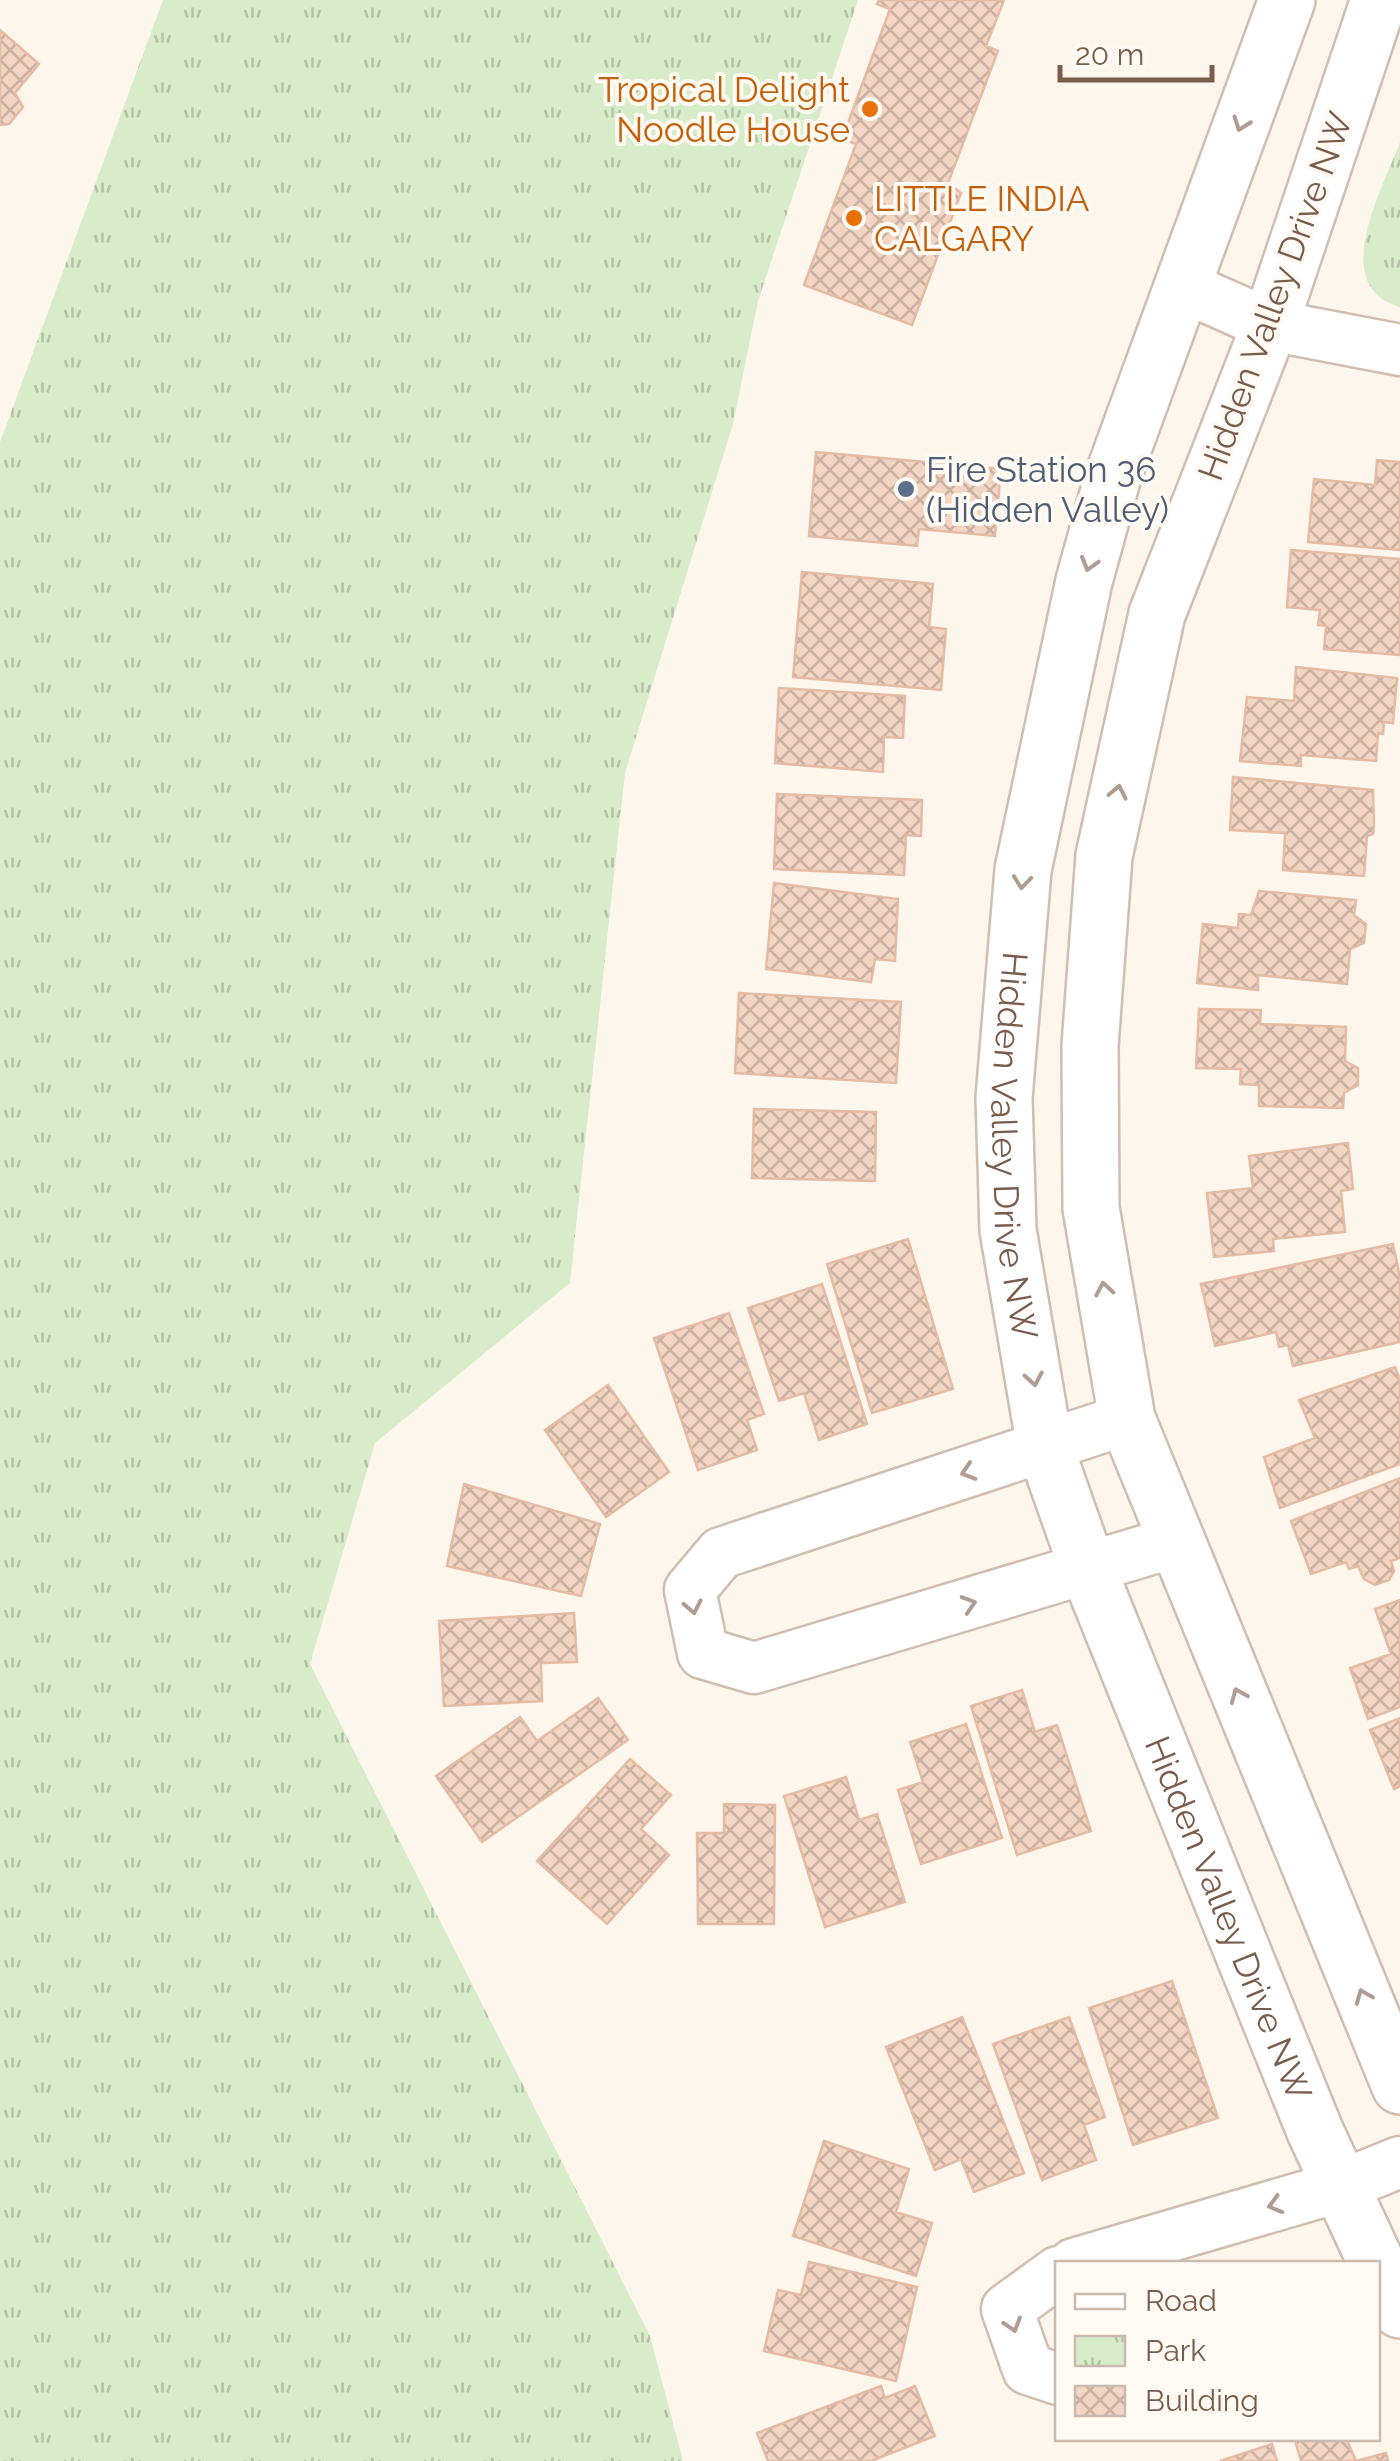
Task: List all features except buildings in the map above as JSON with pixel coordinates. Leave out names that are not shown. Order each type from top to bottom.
[{"type":"street","name":"Hidden Valley Drive NW","points":[[1287,0],[1113,476],[1084,582],[1023,870],[1004,1098],[1008,1230],[1046,1447],[1088,1569],[1338,2187],[1373,2261]]},
{"type":"street","name":"Hidden Valley Drive NW","points":[[1379,0],[1270,325],[1157,614],[1104,856],[1090,1046],[1090,1208],[1127,1419],[1174,1542],[1400,2086]]},
{"type":"street","points":[[1182,286],[1270,325],[1400,350]]},
{"type":"street","points":[[1127,1419],[721,1554],[690,1590],[703,1652],[754,1668],[1174,1542]]},
{"type":"street","points":[[1084,2261],[1338,2187],[1400,2162]]},
{"type":"street","points":[[1055,2274],[1008,2309],[1028,2370],[1055,2378]]},
{"type":"green space","points":[[163,0],[858,0],[758,301],[733,424],[625,773],[570,1283],[375,1443],[310,1664],[650,2336],[683,2461],[0,2461],[0,442]]},
{"type":"green space","points":[[1400,142],[1400,307],[1378,296],[1367,279],[1363,258],[1373,209]]},
{"type":"place","name":"Tropical Delight Noodle House","points":[[870,109]]},
{"type":"place","name":"LITTLE INDIA CALGARY","points":[[854,218]]},
{"type":"place","name":"Fire Station 36 (Hidden Valley)","points":[[906,489]]}]
